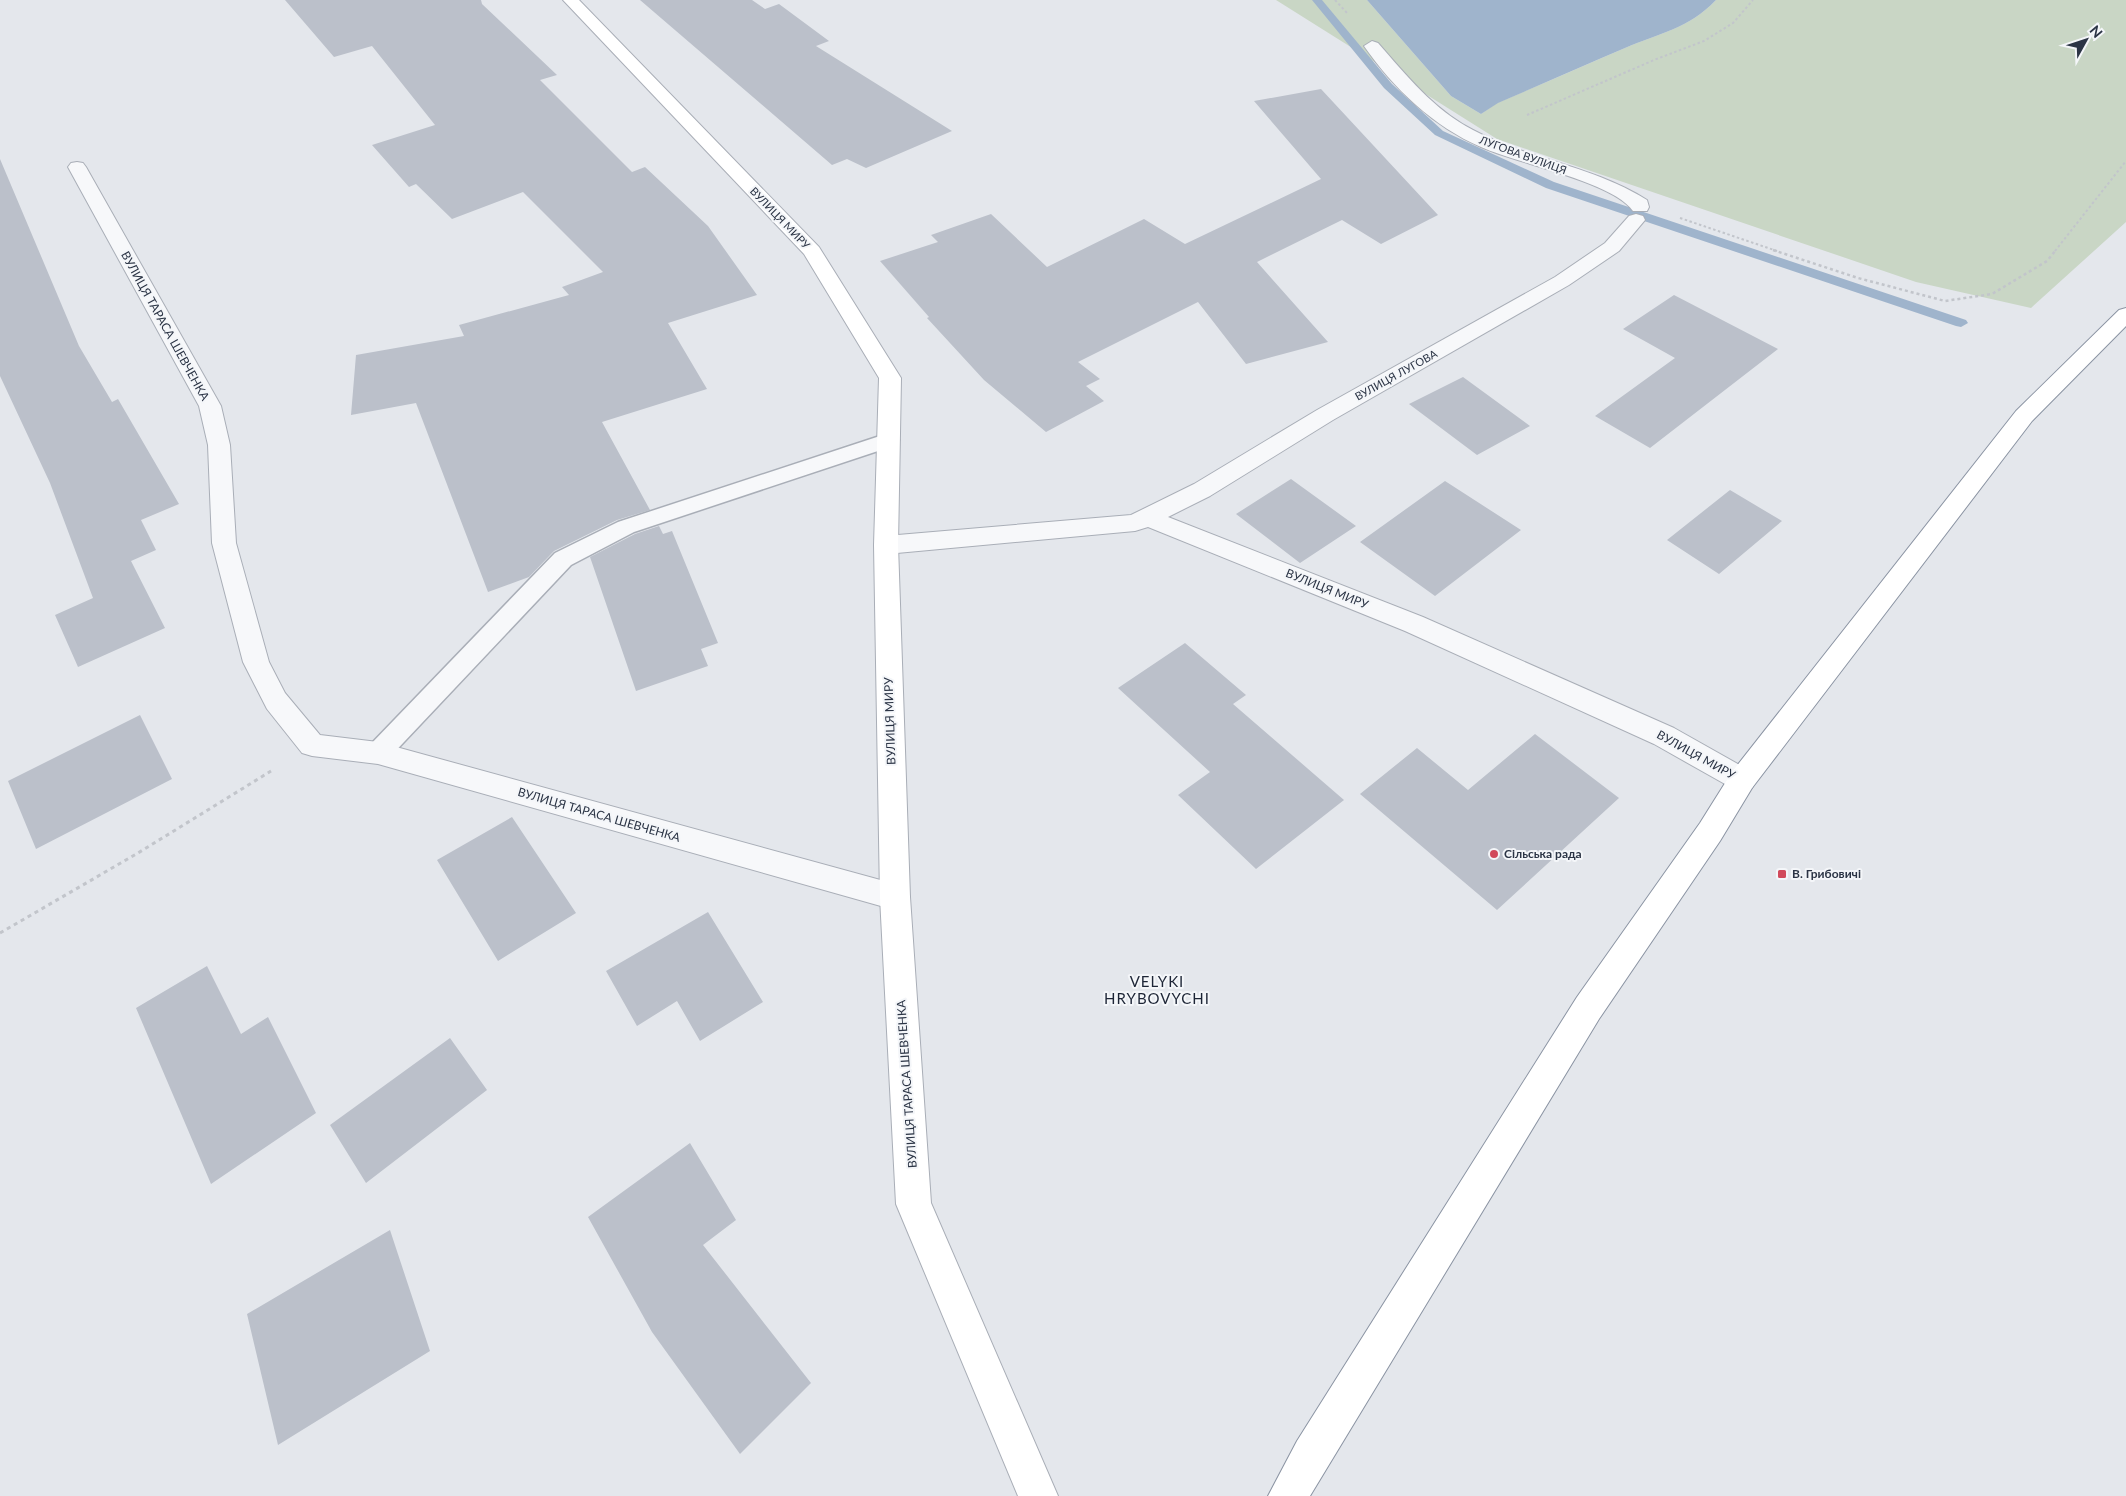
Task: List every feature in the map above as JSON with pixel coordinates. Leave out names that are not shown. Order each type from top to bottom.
[{"type":"main road","name":"ВУЛИЦЯ МИРУ","points":[[571,0],[812,251],[890,378],[886,545],[895,897]]},
{"type":"main road","points":[[1288,1496],[1311,1455],[1588,1008],[1710,832],[1742,780],[2024,416],[2126,314]]},
{"type":"main road","name":"ВУЛИЦЯ ТАРАСА ШЕВЧЕНКА","points":[[895,897],[914,1204],[1038,1496]]},
{"type":"street","name":"ЛУГОВА ВУЛИЦЯ","points":[[1372,46],[1422,103],[1446,121],[1488,144],[1604,184],[1626,195],[1638,211]]},
{"type":"street","name":"ВУЛИЦЯ ТАРАСА ШЕВЧЕНКА","points":[[77,167],[210,406],[220,445],[224,544],[256,662],[276,701],[312,745],[378,753],[895,897]]},
{"type":"street","name":"ВУЛИЦЯ ЛУГОВА","points":[[1146,517],[1202,490],[1325,415],[1562,281],[1612,247],[1638,211]]},
{"type":"street","points":[[886,545],[1135,523],[1146,517]]},
{"type":"street","name":"ВУЛИЦЯ МИРУ","points":[[1146,517],[1414,624],[1664,736],[1742,780]]},
{"type":"lane","points":[[378,753],[562,558],[626,527],[889,440]]},
{"type":"path","points":[[1488,144],[1526,116],[1654,60],[1704,41],[1733,23],[1754,0]]},
{"type":"path","points":[[1638,211],[1858,278],[1945,301],[1992,294],[2047,261],[2126,161]]},
{"type":"path","points":[[0,932],[138,853],[312,745]]},
{"type":"green space","points":[[1276,0],[1367,0],[1451,96],[1481,114],[1497,103],[1684,24],[1695,18],[1716,0],[2126,0],[2126,222],[2031,308],[1916,282],[1497,139]]},
{"type":"water","points":[[1367,0],[1716,0],[1695,18],[1684,24],[1498,103],[1481,114],[1451,96]]},
{"type":"building","points":[[285,0],[481,0],[482,4],[557,75],[540,80],[632,172],[645,167],[708,226],[757,295],[668,323],[707,389],[602,422],[650,510],[617,520],[554,551],[529,577],[488,592],[416,403],[351,415],[356,355],[464,336],[459,325],[569,295],[562,287],[603,272],[523,192],[452,219],[416,184],[409,187],[372,145],[435,125],[372,46],[334,57]]},
{"type":"building","points":[[640,0],[752,0],[765,9],[779,4],[829,41],[816,46],[952,131],[866,168],[847,159],[832,165]]},
{"type":"building","points":[[1321,89],[1438,215],[1381,244],[1342,220],[1257,262],[1328,342],[1246,364],[1198,302],[1078,362],[1100,379],[1086,386],[1104,401],[1046,432],[984,380],[927,318],[929,317],[880,261],[938,242],[931,235],[991,214],[1047,267],[1144,219],[1185,244],[1321,179],[1254,101]]},
{"type":"building","points":[[0,159],[79,346],[112,402],[118,399],[179,504],[141,520],[156,550],[131,561],[165,628],[78,667],[55,615],[93,598],[50,483],[0,376]]},
{"type":"building","points":[[1674,295],[1778,349],[1650,448],[1595,416],[1675,358],[1623,329]]},
{"type":"building","points":[[1463,377],[1530,426],[1477,455],[1409,404]]},
{"type":"building","points":[[1291,479],[1356,526],[1300,563],[1236,514]]},
{"type":"building","points":[[1445,481],[1521,530],[1435,596],[1360,542]]},
{"type":"building","points":[[1730,490],[1782,521],[1719,574],[1667,540]]},
{"type":"building","points":[[659,526],[663,534],[672,531],[718,643],[701,649],[708,666],[636,691],[590,557],[635,534]]},
{"type":"building","points":[[1185,643],[1246,695],[1233,704],[1344,800],[1256,869],[1178,795],[1210,772],[1118,688]]},
{"type":"building","points":[[140,715],[172,779],[36,849],[8,781]]},
{"type":"building","name":"Сільська рада","points":[[1535,734],[1619,798],[1497,910],[1360,794],[1417,748],[1468,790]]},
{"type":"building","points":[[512,817],[576,913],[498,961],[437,860]]},
{"type":"building","points":[[708,912],[763,1002],[700,1041],[677,1001],[637,1026],[606,971]]},
{"type":"building","points":[[207,966],[241,1034],[268,1017],[316,1113],[211,1184],[136,1008]]},
{"type":"building","points":[[450,1038],[487,1090],[366,1183],[330,1125]]},
{"type":"building","points":[[690,1143],[736,1220],[703,1245],[811,1383],[740,1454],[652,1332],[588,1217]]},
{"type":"building","points":[[390,1230],[430,1351],[278,1445],[247,1314]]},
{"type":"waterway","points":[[1317,0],[1388,86],[1439,133],[1550,185],[1610,206],[1656,219],[1810,274],[1961,323]]},
{"type":"place","name":"Сільська рада","points":[[1494,854]]},
{"type":"place","name":"В. Грибовичі","points":[[1782,874]]},
{"type":"district","name":"VELYKI HRYBOVYCHI","points":[[1157,990]]}]
